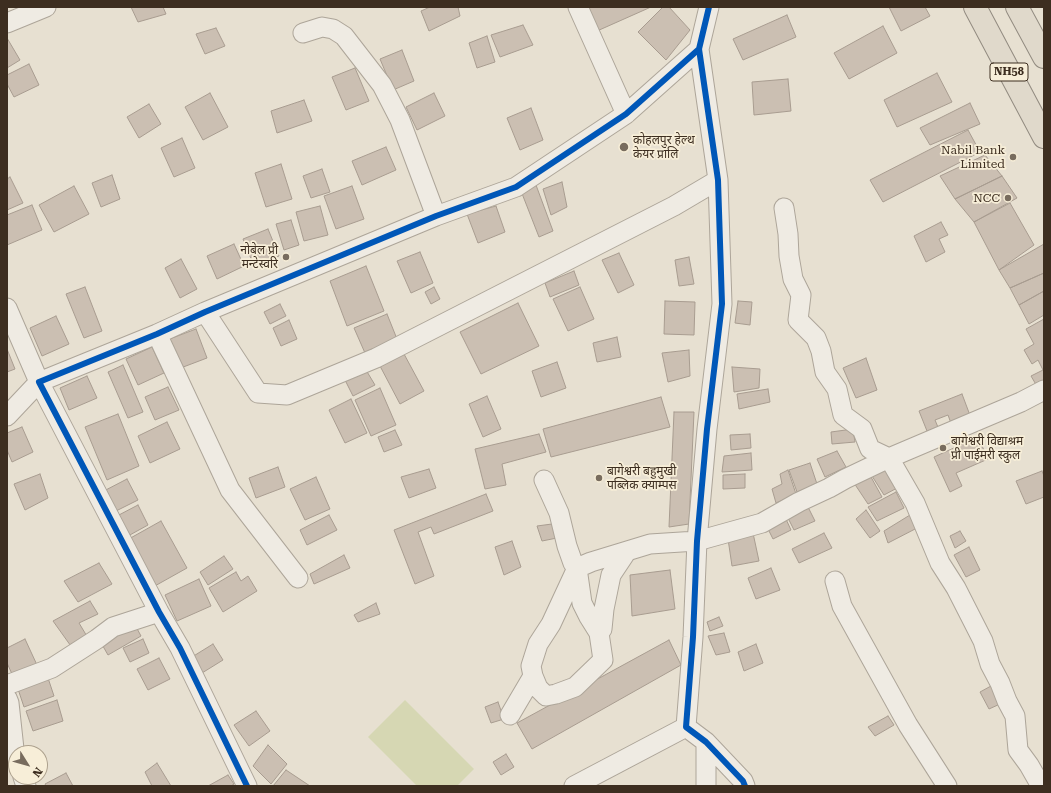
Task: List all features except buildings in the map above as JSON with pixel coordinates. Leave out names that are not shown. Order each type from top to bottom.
[{"type":"highway","name":"NH58","points":[[975,7],[1044,137]]},
{"type":"highway","name":"NH58","points":[[1017,7],[1044,58]]},
{"type":"street","points":[[7,23],[46,7]]},
{"type":"street","points":[[578,7],[626,114]]},
{"type":"street","points":[[686,727],[693,637],[697,541],[707,429],[722,304],[718,180],[699,49],[709,7]]},
{"type":"street","points":[[303,33],[322,27],[333,29],[344,36],[382,85],[400,120],[436,216]]},
{"type":"street","points":[[7,416],[39,382],[436,216],[516,187],[626,114],[699,49]]},
{"type":"street","points":[[205,312],[258,393],[287,395],[376,358],[667,210],[718,180]]},
{"type":"street","points":[[784,208],[793,279],[801,295],[798,320],[816,338],[821,351],[825,372],[838,389],[843,415],[862,429],[870,449],[889,458],[915,503],[940,564],[956,588],[982,641],[990,664],[1015,716],[1018,750],[1029,764],[1041,786]]},
{"type":"street","points":[[7,308],[39,382],[159,612],[180,648],[247,786]]},
{"type":"street","points":[[156,334],[230,490],[298,578]]},
{"type":"street","points":[[544,480],[559,513],[567,546],[573,563],[577,568],[582,603],[599,633],[603,660],[575,687],[546,696],[538,688],[531,666],[538,644],[551,624],[577,568],[591,562],[650,544],[697,541],[762,523],[799,502],[889,458],[1021,402],[1044,390]]},
{"type":"street","points":[[599,633],[602,629],[604,609],[611,575],[627,551]]},
{"type":"street","points":[[835,581],[842,606],[908,725],[947,786]]},
{"type":"street","points":[[7,685],[52,668],[113,627],[159,612]]},
{"type":"street","points":[[510,715],[533,676]]},
{"type":"street","points":[[7,698],[9,703],[14,745]]},
{"type":"street","points":[[686,727],[706,742],[743,781],[745,786]]},
{"type":"street","points":[[574,786],[686,727]]},
{"type":"street","points":[[706,742],[706,786]]},
{"type":"green space","points":[[405,700],[474,769],[457,786],[417,786],[368,737]]},
{"type":"cycle path","points":[[709,7],[699,49],[718,180],[722,304],[707,429],[697,541],[693,637],[686,727],[706,742],[743,781],[745,786]]},
{"type":"cycle path","points":[[247,786],[180,648],[159,612],[39,382],[157,334],[205,312],[436,216],[516,187],[626,114],[699,49]]},
{"type":"place","name":"कोहलपुर हेल्थ केयर प्रालि","points":[[624,147]]},
{"type":"place","name":"Nabil Bank Limited","points":[[1013,157]]},
{"type":"place","name":"NCC","points":[[1008,198]]},
{"type":"place","name":"नोबेल प्री मन्टेस्वरि","points":[[286,257]]},
{"type":"place","name":"बागेश्वरी विद्याश्रम प्री पाईमरी स्कुल","points":[[943,448]]},
{"type":"place","name":"बागेश्वरी बहुमुखी पब्लिक क्याम्पस","points":[[599,478]]}]
